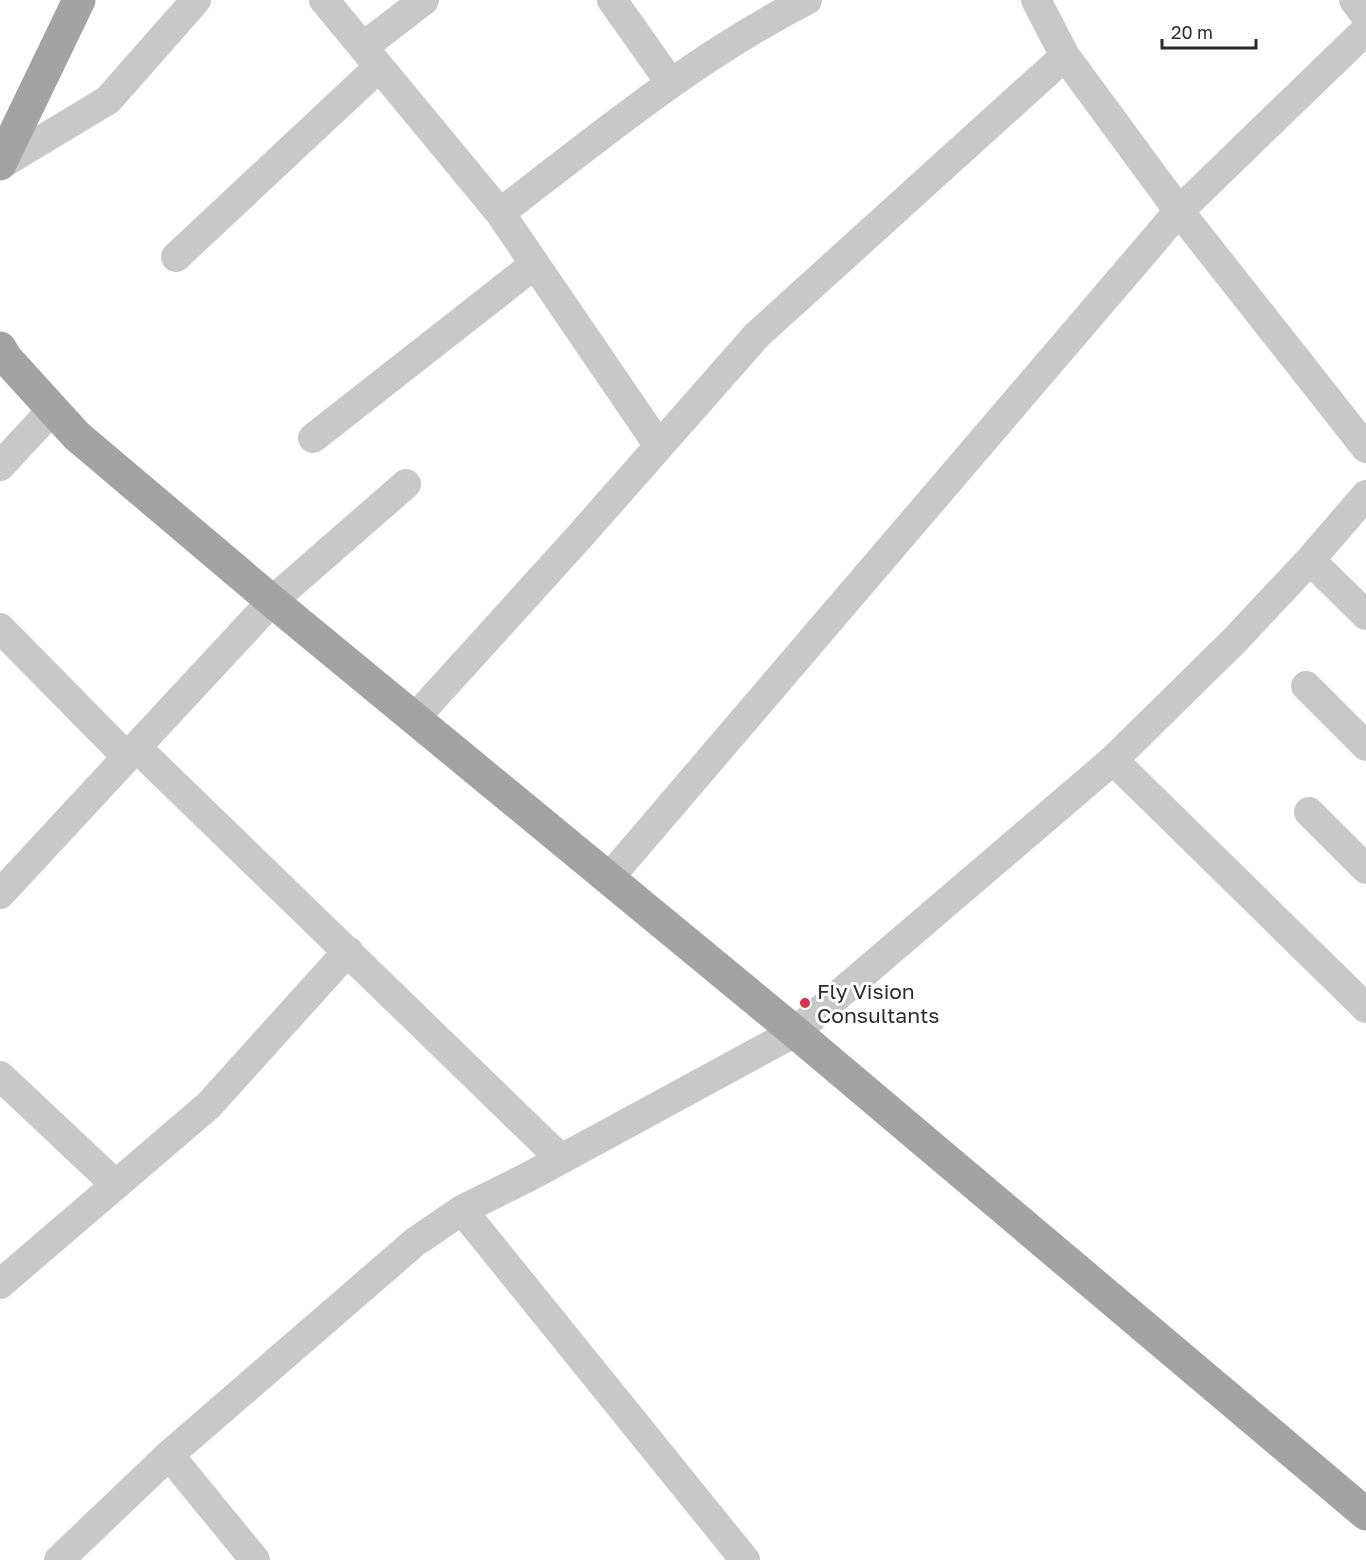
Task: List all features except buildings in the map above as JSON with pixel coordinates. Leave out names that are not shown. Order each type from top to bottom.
[{"type":"main road","points":[[0,165],[79,0]]},
{"type":"main road","points":[[0,348],[6,358],[77,436],[272,601],[795,1032],[1366,1514]]},
{"type":"street","points":[[0,165],[108,100],[196,0]]},
{"type":"street","points":[[324,0],[500,213],[659,446]]},
{"type":"street","points":[[176,257],[424,0]]},
{"type":"street","points":[[612,0],[670,82]]},
{"type":"street","points":[[500,213],[670,82],[763,23],[807,0]]},
{"type":"street","points":[[1036,0],[1065,56],[1179,212],[1366,448]]},
{"type":"street","points":[[1354,0],[1366,16]]},
{"type":"street","points":[[609,878],[1179,212],[1366,30]]},
{"type":"street","points":[[415,718],[757,335],[1065,56]]},
{"type":"street","points":[[313,438],[535,264]]},
{"type":"street","points":[[0,466],[53,409]]},
{"type":"street","points":[[0,894],[272,601],[406,484]]},
{"type":"street","points":[[59,1560],[169,1455],[415,1242],[462,1210],[795,1032],[1113,760],[1235,640],[1310,560],[1366,495]]},
{"type":"street","points":[[1310,560],[1366,615]]},
{"type":"street","points":[[0,628],[348,951],[561,1159]]},
{"type":"street","points":[[1306,686],[1366,746]]},
{"type":"street","points":[[1113,760],[1366,1008]]},
{"type":"street","points":[[1309,812],[1366,869]]},
{"type":"street","points":[[0,1284],[209,1105],[348,951]]},
{"type":"street","points":[[0,1076],[116,1185]]},
{"type":"street","points":[[462,1210],[744,1560]]},
{"type":"street","points":[[169,1455],[255,1560]]},
{"type":"place","name":"Fly Vision Consultants","points":[[805,1003]]}]
